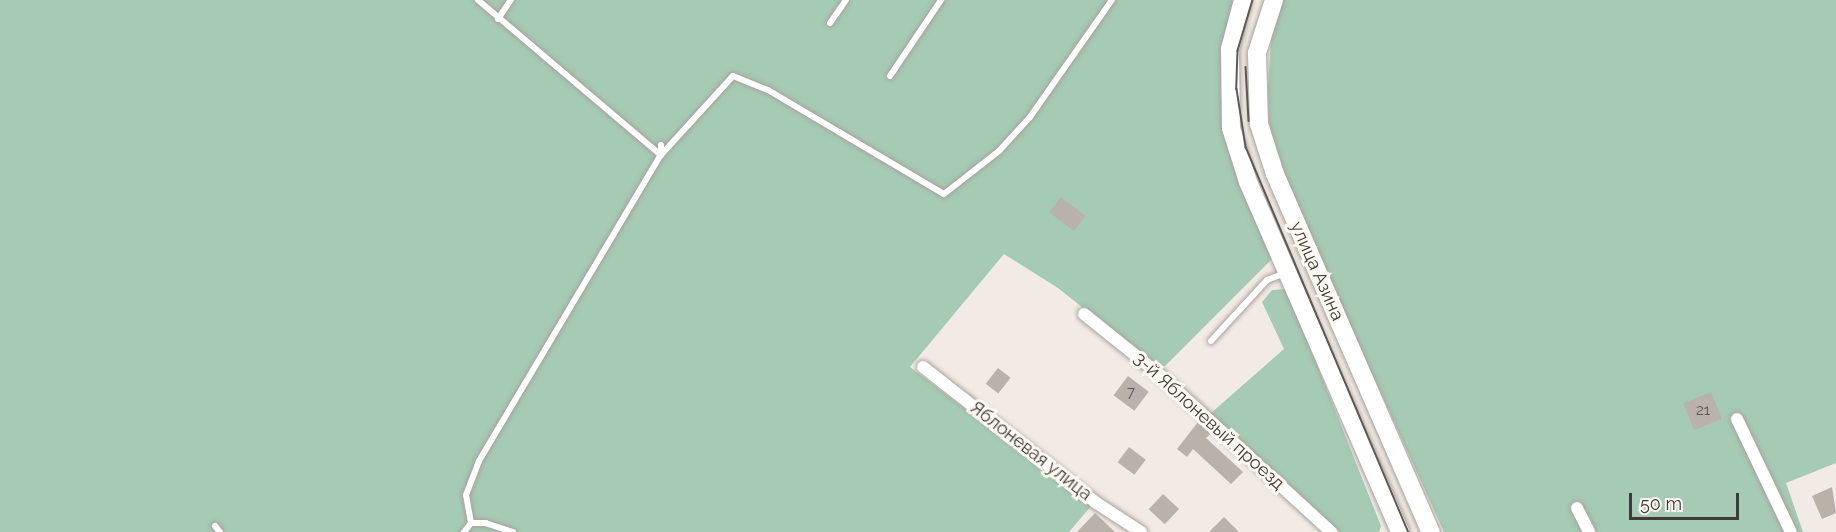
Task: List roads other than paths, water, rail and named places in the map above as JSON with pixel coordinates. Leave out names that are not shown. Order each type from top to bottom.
[{"type":"street","name":"улица Азина","points":[[1243,0],[1230,49],[1231,129],[1248,182],[1400,532]]},
{"type":"street","name":"улица Азина","points":[[1274,0],[1257,53],[1259,124],[1275,174],[1431,532]]},
{"type":"street","name":"3-й Яблоневый проезд","points":[[1084,314],[1161,376],[1330,532]]},
{"type":"street","name":"Яблоневая улица","points":[[923,367],[1095,502],[1141,532]]},
{"type":"street","points":[[1737,419],[1791,532]]},
{"type":"street","points":[[1577,508],[1589,532]]},
{"type":"lane","points":[[478,0],[661,155]]},
{"type":"lane","points":[[498,19],[511,0]]},
{"type":"lane","points":[[830,23],[846,0]]},
{"type":"lane","points":[[890,76],[941,0]]},
{"type":"lane","points":[[464,532],[471,523],[466,495],[479,460],[661,155],[734,76],[768,90],[944,194],[999,151],[1030,117],[1112,0]]},
{"type":"lane","points":[[661,146],[661,155]]},
{"type":"lane","points":[[1211,341],[1267,280],[1288,272]]},
{"type":"lane","points":[[471,523],[486,523],[513,532]]},
{"type":"lane","points":[[215,526],[220,532]]},
{"type":"tram line","points":[[1253,0],[1238,51],[1237,89],[1246,147],[1409,532]]},
{"type":"tram line","points":[[1246,67],[1249,121]]}]
